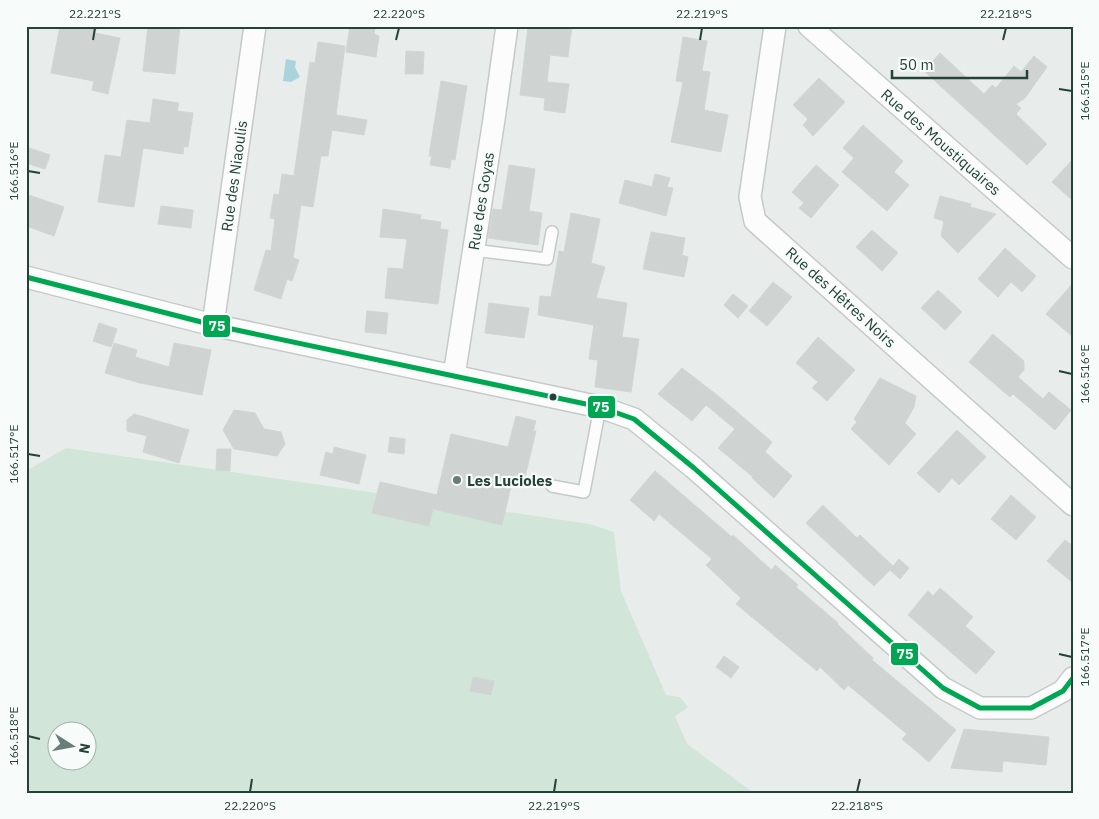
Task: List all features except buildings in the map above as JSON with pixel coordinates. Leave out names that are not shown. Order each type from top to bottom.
[{"type":"street","name":"Rue des Niaoulis","points":[[213,325],[255,26]]},
{"type":"street","name":"Rue des Goyas","points":[[454,376],[493,128],[506,26]]},
{"type":"street","name":"Rue des Hêtres Noirs","points":[[775,26],[750,198],[756,221],[1073,505]]},
{"type":"street","name":"Rue des Moustiquaires","points":[[809,26],[1073,258]]},
{"type":"street","points":[[26,278],[213,325],[600,407],[634,419],[694,468],[943,688],[980,708],[1031,708],[1063,691],[1073,678]]},
{"type":"lane","points":[[473,250],[547,260],[552,232]]},
{"type":"lane","points":[[552,486],[584,492],[600,407]]},
{"type":"green space","points":[[66,448],[590,524],[614,532],[621,591],[666,695],[680,697],[688,707],[675,716],[687,744],[754,793],[26,793],[26,471]]},
{"type":"water","points":[[286,59],[296,61],[295,67],[300,77],[291,82],[283,81]]},
{"type":"transit line","name":"75","points":[[26,277],[213,325],[600,407],[634,419],[694,468],[943,688],[980,708],[1031,708],[1063,691],[1073,678]]},
{"type":"place","name":"Les Lucioles","points":[[457,480]]}]
